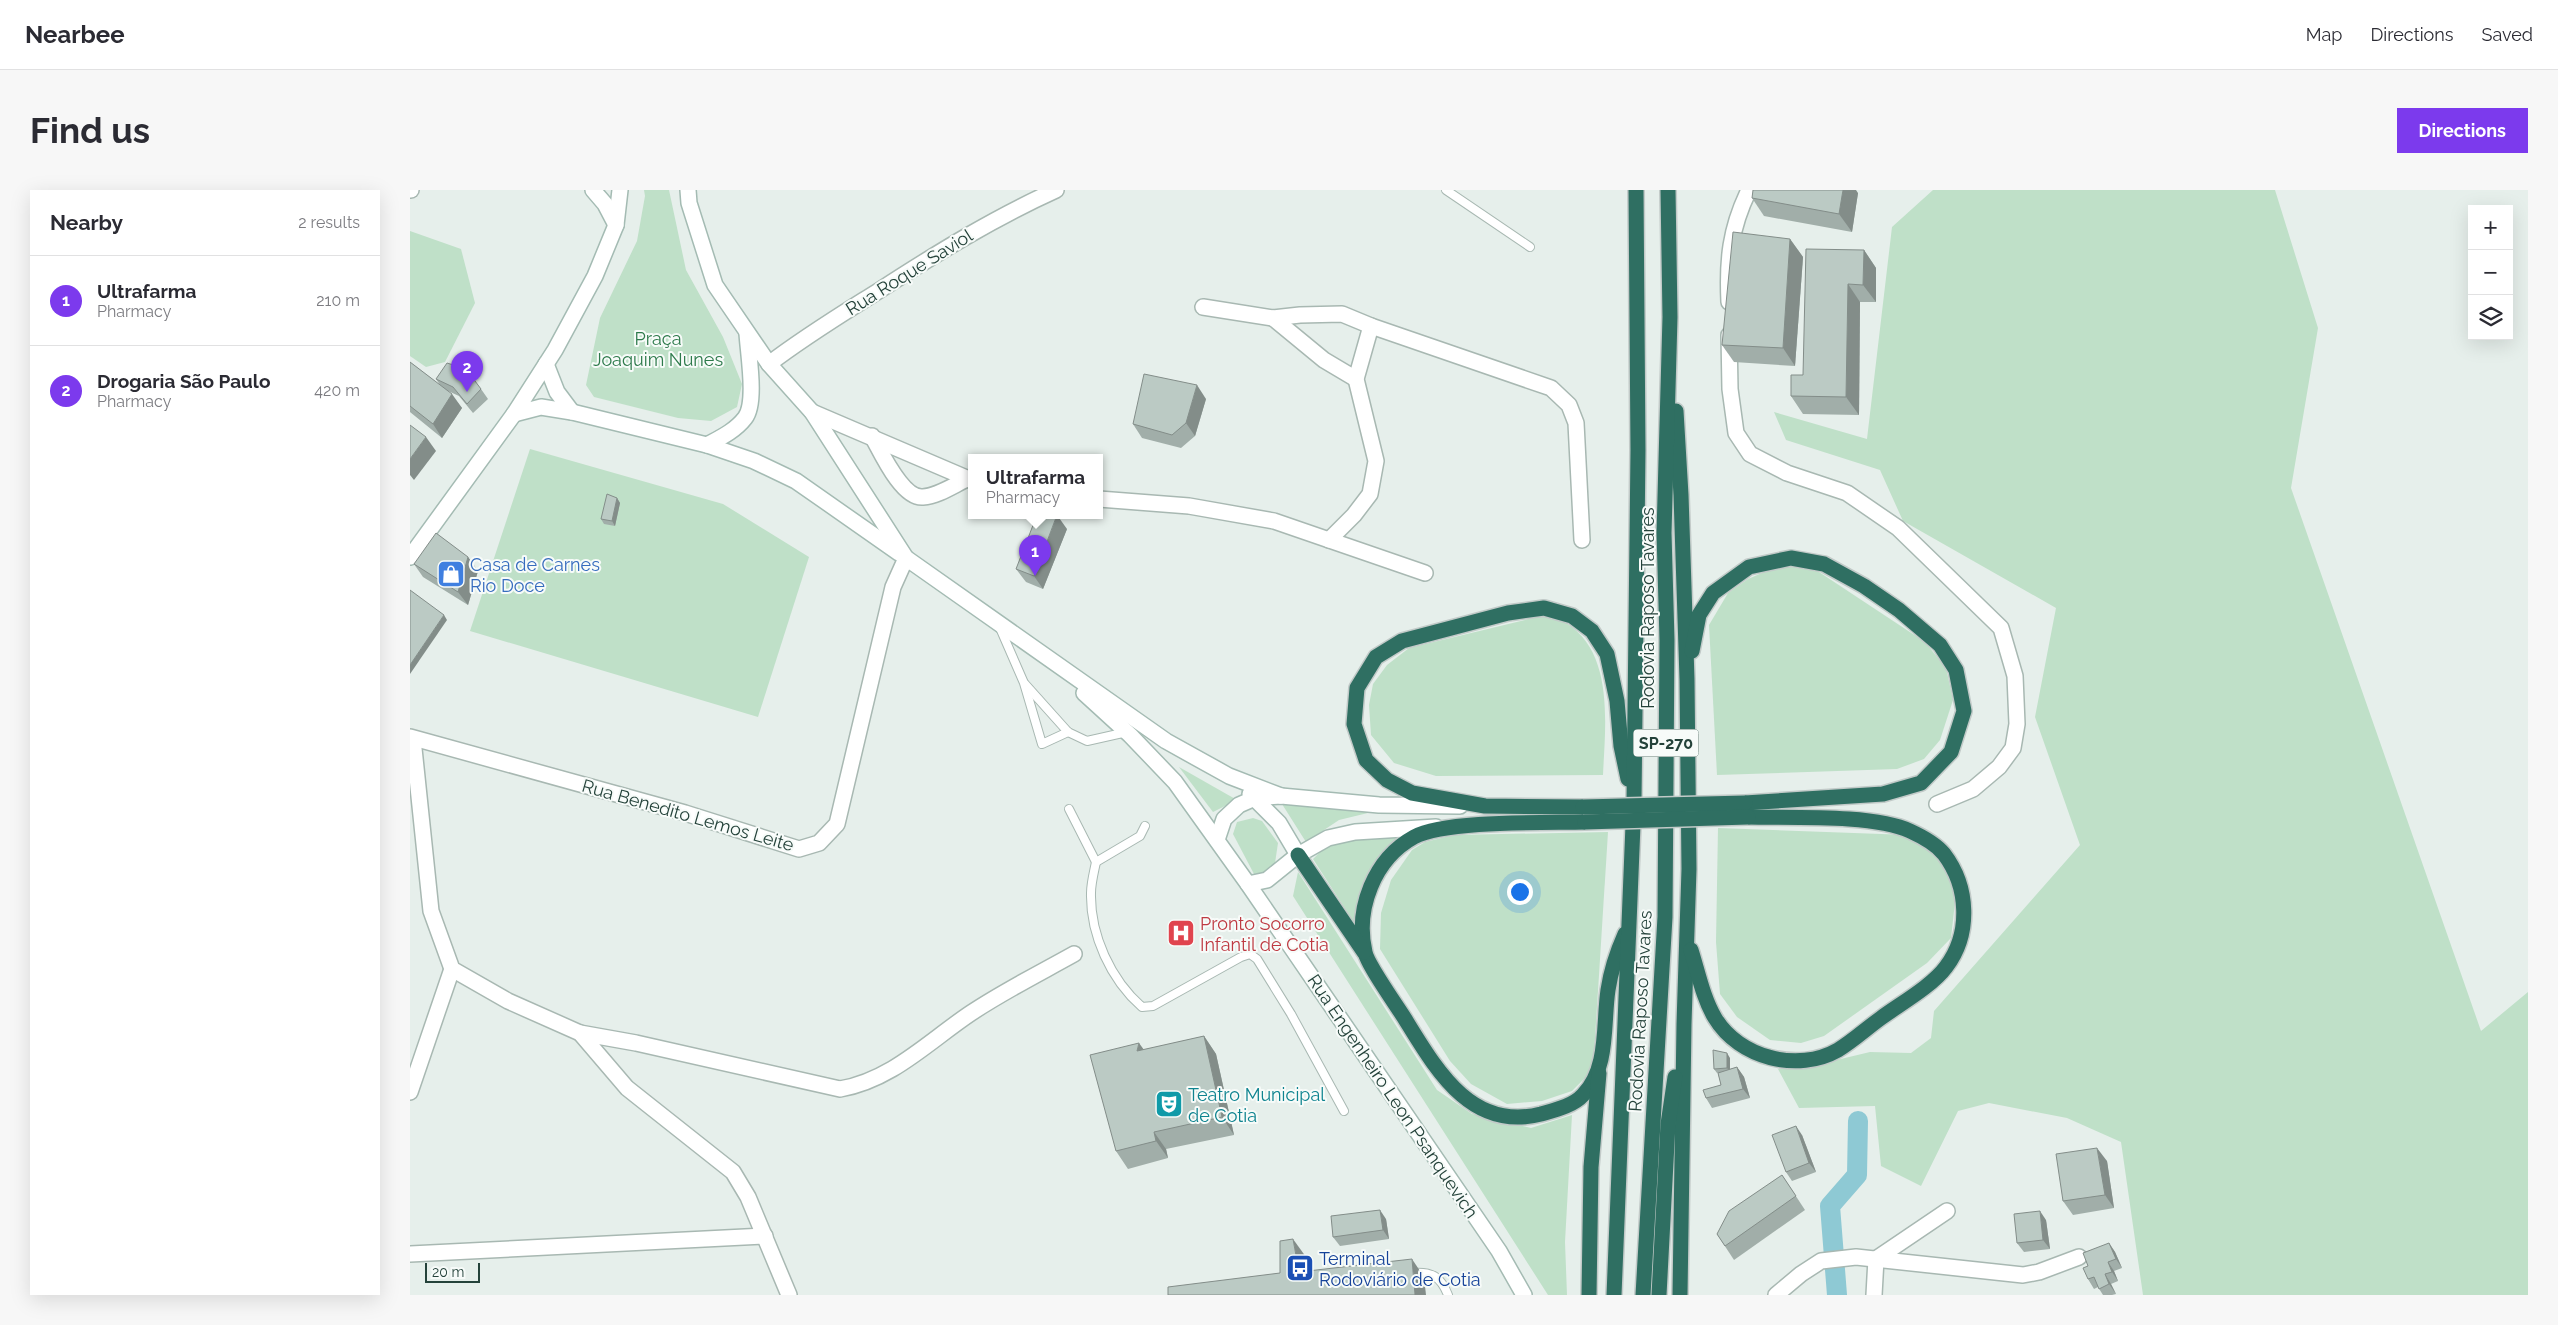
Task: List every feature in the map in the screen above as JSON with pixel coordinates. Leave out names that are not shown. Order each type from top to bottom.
[{"type":"highway","name":"Rodovia Raposo Tavares","points":[[1614,1295],[1634,800],[1638,450],[1636,190]]},
{"type":"highway","name":"Rodovia Raposo Tavares","points":[[1643,1295],[1665,917],[1667,640],[1664,533],[1670,317],[1668,190]]},
{"type":"highway","points":[[1670,317],[1682,495],[1687,679],[1689,869],[1684,1024],[1680,1295]]},
{"type":"highway","points":[[1365,954],[1362,915],[1370,884],[1398,848],[1415,836],[1452,827],[1584,814],[1747,810],[1883,794],[1921,784],[1952,752],[1964,711],[1956,670],[1940,645],[1899,610],[1871,590],[1824,564],[1791,558],[1750,566],[1713,592],[1699,615],[1687,679]]},
{"type":"highway","points":[[1584,814],[1486,806],[1412,793],[1387,780],[1366,760],[1354,724],[1357,688],[1376,657],[1402,641],[1508,612],[1544,608],[1572,616],[1592,631],[1607,654],[1617,701],[1626,771],[1634,800]]},
{"type":"highway","points":[[1688,937],[1702,988],[1715,1018],[1735,1040],[1756,1053],[1787,1062],[1813,1059],[1838,1050],[1946,968],[1959,945],[1964,925],[1964,903],[1955,873],[1944,853],[1928,841],[1908,830],[1882,824],[1747,810]]},
{"type":"highway","points":[[1298,855],[1365,954],[1435,1068],[1463,1099],[1497,1114],[1532,1116],[1561,1108],[1583,1095],[1599,1069]]},
{"type":"highway","points":[[1589,1295],[1592,1167],[1599,1069],[1614,958],[1629,926]]},
{"type":"highway","points":[[1659,1295],[1668,1124],[1684,1024]]},
{"type":"street","points":[[593,190],[605,204],[616,226]]},
{"type":"street","points":[[410,557],[514,414],[546,364],[595,276],[616,226],[620,190]]},
{"type":"street","name":"Rua Engenheiro Leon Psanquevich","points":[[688,190],[689,203],[714,285],[769,364],[812,412],[906,558],[1166,741],[1229,776]]},
{"type":"street","name":"Rua Roque Saviol","points":[[769,364],[797,343],[957,241],[1014,209],[1056,190]]},
{"type":"street","points":[[1749,190],[1736,218],[1727,272],[1730,389],[1736,433],[1750,454],[1787,473],[1847,493],[1898,528],[2001,628],[2015,676],[2017,724],[2013,748],[1999,767],[1973,789],[1937,804]]},
{"type":"street","points":[[1203,307],[1273,318],[1342,314],[1371,326],[1551,388],[1568,405],[1576,423],[1582,540]]},
{"type":"street","points":[[1273,318],[1324,360],[1356,380]]},
{"type":"street","points":[[1329,540],[1354,515],[1370,494],[1376,461],[1356,380],[1371,326]]},
{"type":"street","points":[[707,445],[728,434],[746,417],[751,394],[746,333]]},
{"type":"street","points":[[546,364],[558,392],[572,412]]},
{"type":"street","points":[[514,414],[542,407],[572,412],[707,445],[754,460],[796,481],[906,558]]},
{"type":"street","points":[[812,412],[968,479]]},
{"type":"street","points":[[872,436],[903,487],[911,494],[920,497],[929,496],[968,479]]},
{"type":"street","points":[[1103,499],[1189,506],[1274,521],[1425,573]]},
{"type":"street","name":"Rua Benedito Lemos Leite","points":[[411,738],[685,813],[799,849],[819,843],[837,824],[893,587],[906,558]]},
{"type":"street","name":"Rua Engenheiro Leon Psanquevich","points":[[1040,654],[1127,732],[1175,782],[1248,884],[1499,1251],[1524,1295]]},
{"type":"street","points":[[410,1092],[452,969],[431,911],[411,738]]},
{"type":"street","points":[[1229,776],[1281,796]]},
{"type":"street","points":[[1229,776],[1255,798],[1279,823],[1298,855]]},
{"type":"street","points":[[1217,840],[1224,818],[1239,805],[1255,798],[1281,796],[1379,805],[1486,806]]},
{"type":"street","points":[[1248,884],[1267,880],[1298,855],[1328,838],[1355,832],[1452,827]]},
{"type":"street","points":[[452,969],[508,1001],[580,1033],[636,1043],[840,1089],[862,1085],[890,1071],[972,1013],[1074,954]]},
{"type":"street","points":[[580,1033],[628,1088],[733,1172],[748,1196],[789,1295]]},
{"type":"street","points":[[1876,1259],[1947,1211]]},
{"type":"street","points":[[410,1254],[765,1236]]},
{"type":"street","points":[[1776,1295],[1800,1274],[1821,1261],[1856,1257],[2023,1275],[2039,1272],[2079,1257]]},
{"type":"street","points":[[1874,1295],[1876,1259]]},
{"type":"lane","points":[[1446,190],[1530,247]]},
{"type":"lane","points":[[998,623],[1024,683],[1042,744],[1068,732]]},
{"type":"lane","points":[[1024,683],[1068,732],[1087,740],[1127,732]]},
{"type":"lane","points":[[1068,809],[1096,862],[1091,892],[1094,924],[1106,959],[1127,994],[1142,1008],[1153,1006],[1241,956],[1250,954],[1257,959],[1291,1014],[1344,1111]]},
{"type":"lane","points":[[1096,862],[1140,836],[1145,826]]},
{"type":"lane","points":[[1402,1274],[1421,1272],[1437,1275],[1444,1283],[1448,1295]]},
{"type":"green space","name":"Praça Joaquim Nunes","points":[[644,190],[669,190],[686,270],[723,337],[742,384],[737,407],[711,421],[678,418],[594,397],[586,385],[600,318],[637,241],[645,196]]},
{"type":"green space","points":[[1933,190],[2275,190],[2318,328],[2291,488],[2481,1031],[2528,992],[2528,1295],[2143,1295],[2121,1142],[2067,1118],[1989,1103],[1958,1111],[1921,1186],[1881,1166],[1875,1106],[1799,1108],[1778,1069],[1824,1063],[1870,1052],[1911,1053],[1931,1038],[1934,1011],[2080,845],[2035,717],[2056,608],[1903,521],[1880,470],[1786,440],[1774,412],[1867,439],[1892,227]]},
{"type":"green space","points":[[410,231],[461,249],[475,303],[445,362],[426,367],[410,356]]},
{"type":"green space","points":[[530,449],[723,504],[809,557],[758,717],[470,631]]},
{"type":"green space","points":[[1778,566],[1813,568],[1925,642],[1946,668],[1953,700],[1940,740],[1924,759],[1897,769],[1717,775],[1709,625],[1728,593],[1748,579]]},
{"type":"green space","points":[[1541,616],[1566,623],[1582,636],[1593,653],[1600,672],[1604,692],[1605,735],[1603,775],[1436,776],[1394,763],[1371,735],[1369,705],[1373,684],[1387,665],[1409,648]]},
{"type":"green space","points":[[1179,767],[1237,800],[1213,812]]},
{"type":"green space","points":[[1282,804],[1479,810],[1372,812],[1339,820],[1306,842]]},
{"type":"green space","points":[[1253,818],[1262,821],[1278,843],[1275,863],[1268,872],[1254,874],[1233,834],[1237,822]]},
{"type":"green space","points":[[1718,828],[1909,835],[1931,848],[1946,865],[1956,893],[1951,938],[1927,963],[1824,1036],[1801,1043],[1770,1040],[1737,1017],[1720,994],[1716,942]]},
{"type":"green space","points":[[1608,832],[1593,1070],[1572,1091],[1542,1101],[1507,1104],[1471,1084],[1450,1061],[1380,949],[1381,913],[1391,880],[1412,850],[1425,842],[1454,835]]},
{"type":"green space","points":[[1410,834],[1386,851],[1369,871],[1360,894],[1355,924],[1313,859],[1324,848],[1349,840]]},
{"type":"green space","points":[[1298,872],[1437,1090],[1472,1114],[1531,1128],[1572,1115],[1565,1242],[1567,1295],[1548,1295],[1293,896]]},
{"type":"building","points":[[1753,190],[1843,190],[1839,214],[1752,198]]},
{"type":"building","points":[[1733,232],[1790,239],[1783,348],[1722,345]]},
{"type":"building","points":[[1806,249],[1864,250],[1863,285],[1848,284],[1846,397],[1791,396],[1791,375],[1803,375]]},
{"type":"building","points":[[410,362],[452,394],[433,424],[410,406]]},
{"type":"building","points":[[447,363],[466,369],[481,389],[467,404],[453,387],[436,379]]},
{"type":"building","points":[[1144,374],[1197,385],[1186,423],[1172,435],[1133,424]]},
{"type":"building","points":[[410,425],[426,437],[410,459]]},
{"type":"building","points":[[607,494],[617,498],[612,521],[601,519]]},
{"type":"building","points":[[1035,519],[1055,519],[1034,576],[1016,569]]},
{"type":"building","points":[[436,533],[468,557],[458,592],[414,564]]},
{"type":"building","points":[[410,590],[444,615],[410,665]]},
{"type":"building","name":"Teatro Municipal de Cotia","points":[[1204,1036],[1222,1117],[1154,1132],[1156,1141],[1116,1151],[1090,1055],[1139,1043],[1137,1051]]},
{"type":"building","points":[[1713,1050],[1727,1053],[1727,1068],[1714,1069]]},
{"type":"building","points":[[1737,1067],[1743,1089],[1706,1098],[1703,1090],[1721,1085],[1718,1073]]},
{"type":"building","points":[[1796,1126],[1809,1163],[1786,1172],[1772,1135]]},
{"type":"building","points":[[2097,1148],[2105,1195],[2063,1201],[2056,1154]]},
{"type":"building","points":[[1782,1175],[1796,1196],[1725,1246],[1717,1234],[1729,1211]]},
{"type":"building","points":[[1380,1210],[1383,1230],[1333,1237],[1331,1216]]},
{"type":"building","points":[[2040,1211],[2043,1240],[2017,1243],[2014,1214]]},
{"type":"building","points":[[1293,1239],[1299,1272],[1412,1259],[1415,1295],[1168,1295],[1168,1287],[1280,1273],[1280,1241]]},
{"type":"building","points":[[2109,1243],[2116,1259],[2108,1262],[2112,1272],[2105,1274],[2109,1284],[2099,1289],[2094,1277],[2088,1279],[2083,1268],[2088,1266],[2083,1253]]},
{"type":"waterway","points":[[1837,1295],[1830,1206],[1857,1175],[1858,1121]]},
{"type":"place","name":"Drogaria São Paulo","points":[[467,392]]},
{"type":"place","name":"Casa de Carnes Rio Doce","points":[[451,574]]},
{"type":"place","name":"Ultrafarma","points":[[1035,576]]},
{"type":"place","name":"Pronto Socorro Infantil de Cotia","points":[[1181,933]]},
{"type":"place","name":"Teatro Municipal de Cotia","points":[[1169,1104]]},
{"type":"place","name":"Terminal Rodoviário de Cotia","points":[[1300,1268]]}]
